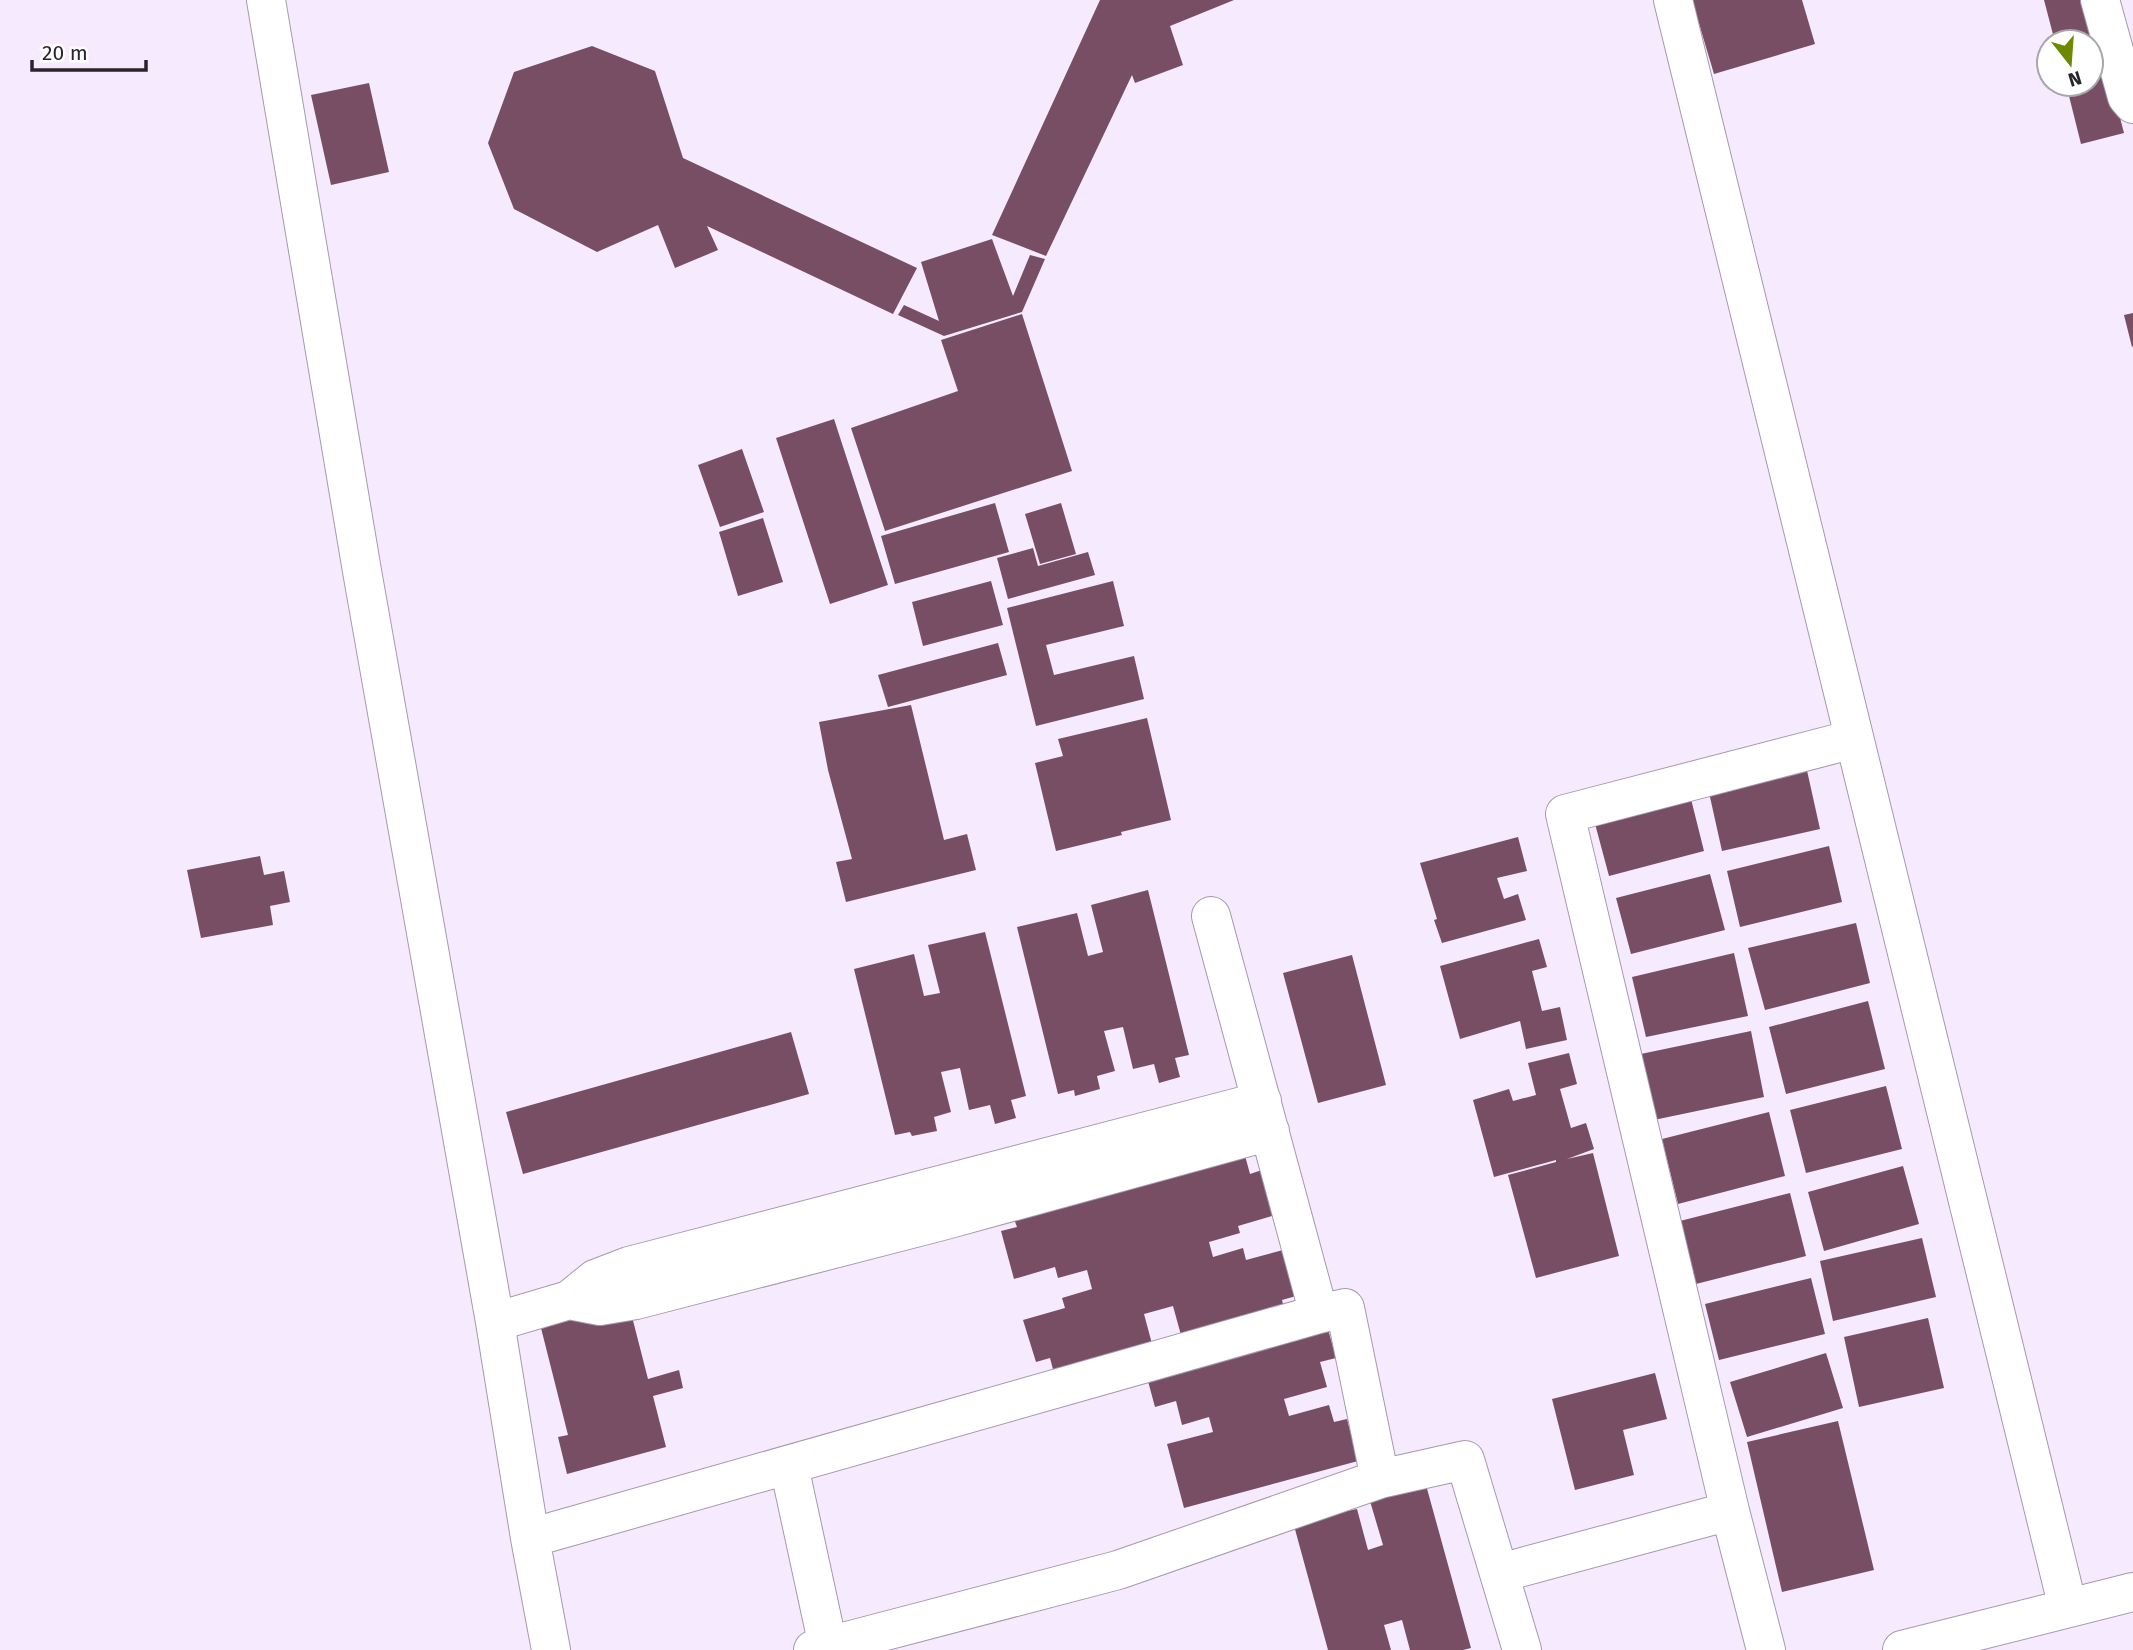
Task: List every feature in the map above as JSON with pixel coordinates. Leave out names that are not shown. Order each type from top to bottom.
[{"type":"street","points":[[266,0],[364,585],[551,1650]]},
{"type":"street","points":[[1672,0],[2068,1608]]},
{"type":"street","points":[[2100,0],[2127,97],[2133,104]]},
{"type":"street","points":[[1766,1650],[1730,1511],[1565,814],[1854,738]]},
{"type":"street","points":[[1211,916],[1319,1314]]},
{"type":"street","points":[[495,1322],[569,1300],[595,1279],[629,1266],[1266,1116]]},
{"type":"street","points":[[530,1538],[1345,1308],[1380,1479]]},
{"type":"street","points":[[789,1466],[821,1648],[1118,1570],[1380,1479],[1465,1460],[1522,1650]]},
{"type":"street","points":[[1500,1573],[1730,1511]]},
{"type":"street","points":[[1902,1650],[2133,1592]]},
{"type":"building","points":[[1100,0],[1234,0],[1170,26],[1183,65],[1135,83],[1132,75],[1046,256],[992,235]]},
{"type":"building","points":[[1692,0],[1802,0],[1815,44],[1714,74]]},
{"type":"building","points":[[2044,0],[2089,0],[2096,28],[2051,28]]},
{"type":"building","points":[[592,46],[655,71],[683,158],[917,268],[893,314],[707,226],[718,250],[675,268],[658,225],[597,252],[514,209],[488,143],[514,72]]},
{"type":"building","points":[[2105,61],[2124,133],[2081,144],[2070,98],[2105,98]]},
{"type":"building","points":[[369,83],[389,172],[331,185],[311,95]]},
{"type":"building","points":[[992,239],[1013,296],[1030,255],[1045,259],[1022,312],[944,336],[898,315],[904,305],[939,321],[921,262]]},
{"type":"building","points":[[2133,313],[2133,346],[2132,347],[2124,315]]},
{"type":"building","points":[[1022,314],[1072,471],[885,531],[851,428],[958,391],[941,340]]},
{"type":"building","points":[[834,419],[888,585],[830,604],[776,438]]},
{"type":"building","points":[[742,449],[764,512],[720,527],[698,465]]},
{"type":"building","points":[[995,503],[1009,552],[895,584],[881,536]]},
{"type":"building","points":[[1061,503],[1076,554],[1040,564],[1025,514]]},
{"type":"building","points":[[763,518],[783,582],[738,596],[719,532]]},
{"type":"building","points":[[1033,548],[1038,566],[1088,552],[1095,575],[1008,599],[997,558]]},
{"type":"building","points":[[991,581],[1003,625],[923,646],[912,602]]},
{"type":"building","points":[[1113,581],[1124,626],[1046,645],[1054,675],[1134,656],[1144,699],[1036,726],[1007,608]]},
{"type":"building","points":[[998,643],[1007,675],[888,707],[878,675]]},
{"type":"building","points":[[911,705],[944,840],[967,834],[976,870],[846,902],[836,862],[852,859],[828,770],[819,722]]},
{"type":"building","points":[[1147,718],[1171,820],[1056,851],[1035,763],[1063,756],[1058,739]]},
{"type":"building","points":[[1806,766],[1820,829],[1722,851],[1708,788]]},
{"type":"building","points":[[1690,795],[1704,851],[1609,876],[1594,820]]},
{"type":"building","points":[[1518,837],[1527,871],[1497,878],[1504,899],[1518,894],[1526,920],[1442,943],[1420,863]]},
{"type":"building","points":[[1829,846],[1842,902],[1740,927],[1727,871]]},
{"type":"building","points":[[260,856],[264,875],[284,871],[290,902],[270,906],[273,925],[201,938],[187,870]]},
{"type":"building","points":[[1710,874],[1725,930],[1631,954],[1616,898]]},
{"type":"building","points":[[1148,890],[1189,1055],[1175,1058],[1180,1077],[1159,1083],[1154,1064],[1133,1069],[1123,1027],[1104,1031],[1115,1071],[1097,1076],[1100,1089],[1075,1096],[1074,1090],[1058,1094],[1017,927],[1077,913],[1088,956],[1103,952],[1091,905]]},
{"type":"building","points":[[1856,923],[1870,983],[1765,1010],[1748,948]]},
{"type":"building","points":[[985,932],[1026,1096],[1011,1100],[1016,1118],[995,1124],[990,1105],[969,1110],[960,1068],[941,1072],[951,1112],[934,1117],[937,1131],[912,1136],[910,1132],[895,1135],[854,969],[914,954],[924,996],[940,993],[928,945]]},
{"type":"building","points":[[1539,939],[1547,967],[1532,971],[1542,1011],[1560,1007],[1567,1040],[1526,1049],[1520,1021],[1460,1039],[1440,966]]},
{"type":"building","points":[[1734,953],[1748,1016],[1646,1037],[1632,977]]},
{"type":"building","points":[[1352,955],[1386,1085],[1318,1103],[1283,973]]},
{"type":"building","points":[[1868,1001],[1885,1069],[1786,1094],[1769,1027]]},
{"type":"building","points":[[1751,1031],[1764,1097],[1649,1121],[1636,1055]]},
{"type":"building","points":[[791,1032],[809,1094],[523,1174],[506,1112]]},
{"type":"building","points":[[1569,1053],[1577,1084],[1560,1089],[1571,1128],[1586,1123],[1594,1149],[1567,1159],[1593,1153],[1619,1256],[1536,1278],[1508,1175],[1556,1160],[1494,1177],[1473,1100],[1509,1089],[1513,1101],[1536,1095],[1528,1063]]},
{"type":"building","points":[[1886,1086],[1902,1149],[1806,1173],[1790,1110]]},
{"type":"building","points":[[1769,1112],[1785,1176],[1678,1204],[1662,1139]]},
{"type":"building","points":[[1244,1152],[1250,1174],[1262,1170],[1275,1215],[1238,1226],[1240,1233],[1209,1242],[1213,1257],[1243,1248],[1246,1260],[1283,1250],[1296,1296],[1282,1300],[1288,1322],[1184,1346],[1173,1306],[1144,1314],[1155,1355],[1056,1381],[1050,1358],[1036,1362],[1023,1320],[1065,1308],[1062,1298],[1092,1289],[1087,1270],[1058,1278],[1055,1267],[1014,1279],[1001,1231],[1017,1227],[1014,1219]]},
{"type":"building","points":[[1903,1166],[1919,1224],[1824,1251],[1808,1192]]},
{"type":"building","points":[[1790,1193],[1806,1256],[1696,1284],[1680,1221]]},
{"type":"building","points":[[1922,1238],[1936,1297],[1833,1321],[1820,1261]]},
{"type":"building","points":[[1811,1278],[1825,1334],[1719,1360],[1705,1304]]},
{"type":"building","points":[[629,1305],[648,1379],[679,1370],[683,1388],[653,1396],[666,1447],[567,1474],[558,1437],[568,1435],[541,1328]]},
{"type":"building","points":[[1928,1318],[1944,1388],[1859,1407],[1844,1337]]},
{"type":"building","points":[[1326,1322],[1336,1358],[1320,1362],[1327,1387],[1284,1399],[1289,1416],[1329,1405],[1334,1422],[1347,1419],[1358,1461],[1184,1508],[1167,1444],[1213,1432],[1209,1417],[1182,1425],[1176,1401],[1155,1407],[1145,1370]]},
{"type":"building","points":[[1826,1353],[1843,1408],[1747,1437],[1730,1382]]},
{"type":"building","points":[[1655,1373],[1667,1419],[1623,1430],[1634,1475],[1575,1490],[1552,1399]]},
{"type":"building","points":[[1838,1421],[1874,1570],[1782,1592],[1747,1442]]},
{"type":"building","points":[[1426,1485],[1471,1648],[1410,1650],[1402,1620],[1384,1625],[1391,1650],[1328,1650],[1293,1522],[1357,1509],[1368,1550],[1383,1545],[1370,1501]]}]
